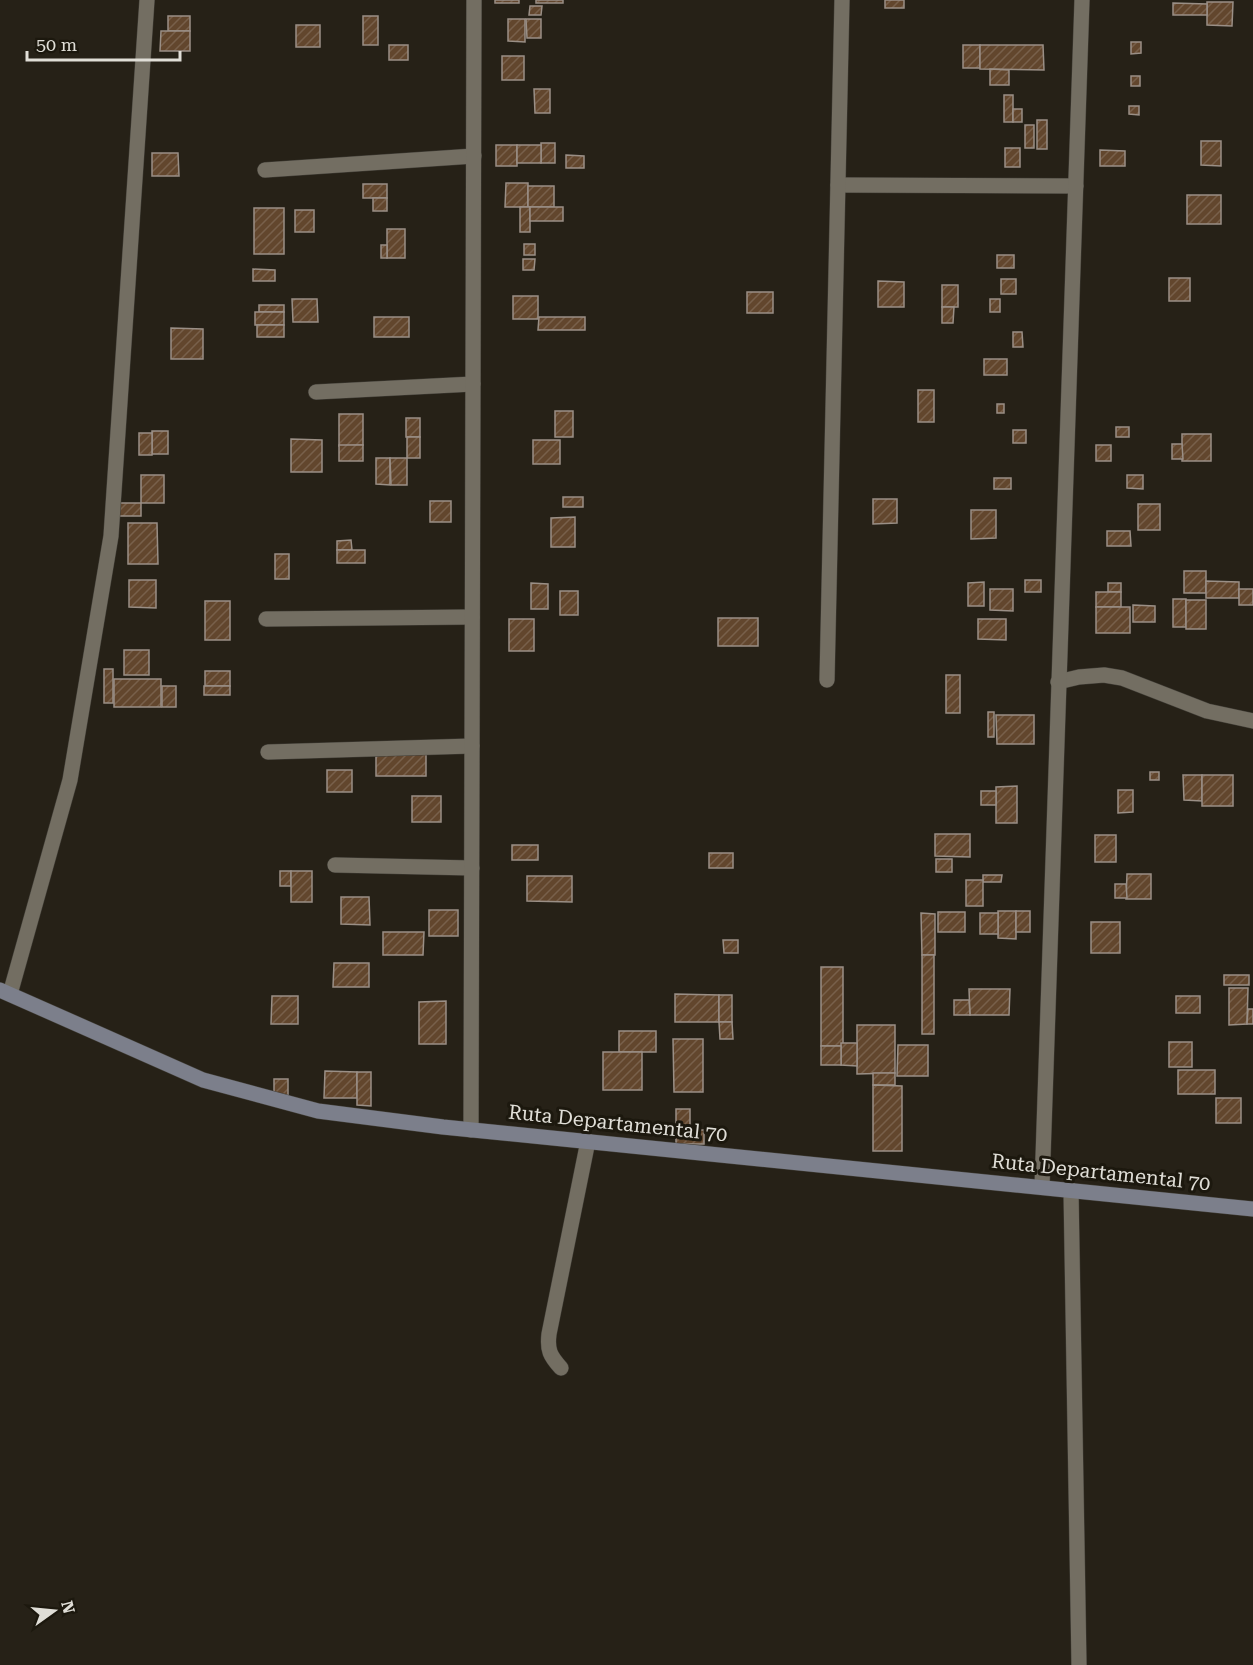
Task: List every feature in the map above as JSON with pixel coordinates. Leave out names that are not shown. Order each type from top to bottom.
[{"type":"main road","name":"Ruta Departamental 70","points":[[5,992],[203,1080],[318,1111],[471,1130],[1253,1209]]},
{"type":"street","points":[[5,992],[70,780],[111,536],[147,0]]},
{"type":"street","points":[[471,1130],[474,0]]},
{"type":"street","points":[[827,680],[842,0]]},
{"type":"street","points":[[1042,1187],[1082,0]]},
{"type":"street","points":[[265,170],[474,156]]},
{"type":"street","points":[[838,185],[1076,186]]},
{"type":"street","points":[[316,392],[473,384]]},
{"type":"street","points":[[266,619],[472,616]]},
{"type":"street","points":[[1058,682],[1104,675],[1122,678],[1207,711],[1253,721]]},
{"type":"street","points":[[268,752],[472,746]]},
{"type":"street","points":[[335,865],[472,868]]},
{"type":"street","points":[[561,1368],[551,1357],[548,1345],[549,1334],[588,1142]]},
{"type":"street","points":[[1071,1190],[1079,1665]]},
{"type":"building","points":[[495,0],[519,0],[519,3],[495,3]]},
{"type":"building","points":[[536,0],[563,0],[563,3],[536,3]]},
{"type":"building","points":[[885,0],[904,0],[904,8],[885,8]]},
{"type":"building","points":[[1207,2],[1233,2],[1232,26],[1207,25]]},
{"type":"building","points":[[1173,3],[1207,4],[1207,15],[1173,15]]},
{"type":"building","points":[[530,6],[542,6],[541,15],[529,15]]},
{"type":"building","points":[[168,16],[190,16],[190,31],[168,31]]},
{"type":"building","points":[[363,16],[378,16],[378,45],[363,45]]},
{"type":"building","points":[[508,19],[525,19],[525,42],[508,41]]},
{"type":"building","points":[[526,19],[541,19],[541,38],[527,38]]},
{"type":"building","points":[[296,25],[320,25],[320,47],[296,47]]},
{"type":"building","points":[[161,31],[190,31],[190,51],[160,51]]},
{"type":"building","points":[[1131,42],[1141,42],[1141,53],[1131,54]]},
{"type":"building","points":[[389,45],[408,45],[408,60],[389,60]]},
{"type":"building","points":[[963,45],[980,45],[980,68],[963,68]]},
{"type":"building","points":[[980,45],[1043,45],[1044,70],[980,69]]},
{"type":"building","points":[[502,56],[524,56],[524,80],[502,80]]},
{"type":"building","points":[[990,69],[1009,70],[1009,85],[990,85]]},
{"type":"building","points":[[1131,76],[1140,76],[1140,86],[1131,86]]},
{"type":"building","points":[[534,89],[550,89],[550,113],[535,113]]},
{"type":"building","points":[[1004,95],[1013,95],[1013,122],[1004,122]]},
{"type":"building","points":[[1129,106],[1139,106],[1139,115],[1129,114]]},
{"type":"building","points":[[1013,109],[1022,109],[1022,122],[1013,122]]},
{"type":"building","points":[[1037,120],[1047,120],[1047,149],[1037,149]]},
{"type":"building","points":[[1025,125],[1034,125],[1034,148],[1025,148]]},
{"type":"building","points":[[1201,141],[1221,141],[1221,166],[1201,165]]},
{"type":"building","points":[[541,143],[555,143],[555,163],[541,163]]},
{"type":"building","points":[[496,145],[517,145],[517,166],[496,166]]},
{"type":"building","points":[[517,145],[541,145],[541,163],[517,163]]},
{"type":"building","points":[[1005,148],[1020,148],[1020,167],[1005,167]]},
{"type":"building","points":[[1100,150],[1125,151],[1125,166],[1100,166]]},
{"type":"building","points":[[152,153],[178,153],[179,176],[152,176]]},
{"type":"building","points":[[566,155],[584,156],[584,168],[566,168]]},
{"type":"building","points":[[506,183],[528,183],[528,207],[505,207]]},
{"type":"building","points":[[363,184],[387,184],[387,198],[363,198]]},
{"type":"building","points":[[528,186],[554,186],[554,207],[528,207]]},
{"type":"building","points":[[1187,195],[1221,195],[1221,224],[1187,224]]},
{"type":"building","points":[[373,198],[387,198],[387,211],[373,211]]},
{"type":"building","points":[[520,207],[530,207],[530,232],[520,232]]},
{"type":"building","points":[[530,207],[563,207],[563,221],[530,221]]},
{"type":"building","points":[[254,208],[284,208],[284,254],[254,254]]},
{"type":"building","points":[[295,210],[314,210],[314,232],[295,232]]},
{"type":"building","points":[[387,229],[405,229],[405,258],[387,258]]},
{"type":"building","points":[[524,244],[535,244],[535,255],[524,255]]},
{"type":"building","points":[[381,245],[387,245],[387,258],[381,258]]},
{"type":"building","points":[[997,255],[1014,255],[1014,268],[997,268]]},
{"type":"building","points":[[523,259],[535,259],[534,270],[523,270]]},
{"type":"building","points":[[253,269],[275,270],[275,281],[253,281]]},
{"type":"building","points":[[1169,278],[1190,278],[1190,301],[1169,301]]},
{"type":"building","points":[[1001,279],[1016,279],[1016,294],[1001,294]]},
{"type":"building","points":[[878,281],[904,282],[904,307],[878,307]]},
{"type":"building","points":[[942,285],[958,285],[958,307],[942,307]]},
{"type":"building","points":[[747,292],[773,292],[773,313],[747,313]]},
{"type":"building","points":[[513,296],[538,296],[538,319],[513,319]]},
{"type":"building","points":[[292,299],[317,299],[318,322],[293,322]]},
{"type":"building","points":[[990,299],[1000,299],[1000,312],[990,312]]},
{"type":"building","points":[[259,305],[284,305],[284,312],[259,312]]},
{"type":"building","points":[[942,307],[954,307],[953,323],[942,323]]},
{"type":"building","points":[[255,312],[284,312],[284,325],[255,325]]},
{"type":"building","points":[[374,317],[409,317],[409,337],[374,337]]},
{"type":"building","points":[[539,317],[585,317],[585,330],[538,330]]},
{"type":"building","points":[[257,325],[284,325],[284,337],[257,337]]},
{"type":"building","points":[[171,328],[203,329],[203,359],[171,359]]},
{"type":"building","points":[[1013,332],[1022,332],[1023,347],[1013,347]]},
{"type":"building","points":[[984,359],[1007,359],[1007,375],[984,375]]},
{"type":"building","points":[[918,390],[934,390],[934,422],[918,422]]},
{"type":"building","points":[[997,404],[1004,404],[1004,413],[997,413]]},
{"type":"building","points":[[555,411],[573,411],[573,437],[555,437]]},
{"type":"building","points":[[339,414],[363,414],[363,445],[339,446]]},
{"type":"building","points":[[406,418],[420,418],[420,437],[406,437]]},
{"type":"building","points":[[1116,427],[1129,427],[1129,437],[1116,437]]},
{"type":"building","points":[[1013,430],[1026,430],[1026,443],[1013,443]]},
{"type":"building","points":[[152,431],[168,431],[168,454],[152,454]]},
{"type":"building","points":[[139,433],[152,433],[152,455],[139,455]]},
{"type":"building","points":[[1182,434],[1211,434],[1211,461],[1182,461]]},
{"type":"building","points":[[407,437],[420,437],[420,458],[407,458]]},
{"type":"building","points":[[291,439],[322,440],[322,472],[291,472]]},
{"type":"building","points":[[533,440],[560,440],[560,464],[533,464]]},
{"type":"building","points":[[1172,444],[1182,444],[1183,459],[1172,459]]},
{"type":"building","points":[[339,445],[363,445],[363,461],[339,461]]},
{"type":"building","points":[[1096,445],[1111,445],[1111,461],[1096,461]]},
{"type":"building","points":[[376,458],[390,458],[390,485],[376,484]]},
{"type":"building","points":[[390,458],[407,458],[407,485],[391,485]]},
{"type":"building","points":[[141,475],[164,475],[164,503],[141,503]]},
{"type":"building","points":[[1127,475],[1143,475],[1143,489],[1127,488]]},
{"type":"building","points":[[994,478],[1011,478],[1011,489],[994,489]]},
{"type":"building","points":[[563,497],[583,497],[583,507],[563,507]]},
{"type":"building","points":[[873,499],[897,499],[897,523],[873,524]]},
{"type":"building","points":[[430,501],[451,501],[451,522],[430,522]]},
{"type":"building","points":[[118,503],[141,503],[141,516],[118,516]]},
{"type":"building","points":[[1138,504],[1160,504],[1160,530],[1138,530]]},
{"type":"building","points":[[971,510],[996,510],[996,538],[971,539]]},
{"type":"building","points":[[575,517],[575,547],[551,547],[551,518]]},
{"type":"building","points":[[128,523],[157,523],[158,564],[128,564]]},
{"type":"building","points":[[1107,531],[1130,531],[1131,546],[1107,546]]},
{"type":"building","points":[[351,540],[352,550],[337,550],[337,541]]},
{"type":"building","points":[[337,550],[365,550],[365,563],[337,563]]},
{"type":"building","points":[[275,554],[289,554],[289,579],[275,579]]},
{"type":"building","points":[[1184,571],[1206,571],[1206,593],[1184,593]]},
{"type":"building","points":[[129,580],[156,580],[156,608],[129,607]]},
{"type":"building","points":[[1025,580],[1041,580],[1041,592],[1025,592]]},
{"type":"building","points":[[1206,581],[1239,582],[1239,598],[1206,598]]},
{"type":"building","points":[[984,582],[984,606],[968,606],[968,583]]},
{"type":"building","points":[[531,583],[548,584],[548,609],[531,609]]},
{"type":"building","points":[[1108,583],[1121,583],[1121,592],[1108,592]]},
{"type":"building","points":[[990,589],[1013,589],[1013,611],[990,610]]},
{"type":"building","points":[[1239,589],[1253,589],[1253,605],[1239,605]]},
{"type":"building","points":[[560,591],[578,591],[578,615],[560,615]]},
{"type":"building","points":[[1096,592],[1121,592],[1121,607],[1096,607]]},
{"type":"building","points":[[1173,599],[1186,599],[1186,627],[1173,627]]},
{"type":"building","points":[[1186,600],[1206,600],[1206,629],[1186,629]]},
{"type":"building","points":[[205,601],[230,601],[230,640],[205,640]]},
{"type":"building","points":[[1133,605],[1155,606],[1155,622],[1133,622]]},
{"type":"building","points":[[1096,607],[1130,607],[1130,633],[1096,633]]},
{"type":"building","points":[[718,618],[758,618],[758,646],[718,646]]},
{"type":"building","points":[[509,619],[534,619],[534,651],[509,651]]},
{"type":"building","points":[[978,619],[1006,619],[1006,640],[978,639]]},
{"type":"building","points":[[124,650],[149,650],[149,675],[124,675]]},
{"type":"building","points":[[104,669],[113,669],[113,703],[104,703]]},
{"type":"building","points":[[205,671],[230,671],[230,686],[205,686]]},
{"type":"building","points":[[946,675],[960,675],[960,713],[946,713]]},
{"type":"building","points":[[114,679],[161,679],[161,707],[114,707]]},
{"type":"building","points":[[162,686],[176,686],[176,707],[162,707]]},
{"type":"building","points":[[204,686],[230,686],[230,695],[204,695]]},
{"type":"building","points":[[988,712],[994,712],[994,737],[988,737]]},
{"type":"building","points":[[996,715],[1034,715],[1034,744],[997,744]]},
{"type":"building","points":[[376,748],[426,749],[426,776],[376,776]]},
{"type":"building","points":[[327,770],[352,770],[352,792],[327,792]]},
{"type":"building","points":[[1150,772],[1159,772],[1159,780],[1150,780]]},
{"type":"building","points":[[1183,775],[1202,775],[1202,801],[1184,800]]},
{"type":"building","points":[[1202,775],[1233,775],[1233,806],[1202,806]]},
{"type":"building","points":[[1017,786],[1017,823],[996,823],[996,787]]},
{"type":"building","points":[[1118,790],[1133,790],[1133,812],[1118,813]]},
{"type":"building","points":[[981,791],[996,791],[996,805],[981,805]]},
{"type":"building","points":[[412,796],[441,796],[441,822],[412,822]]},
{"type":"building","points":[[935,834],[970,834],[970,857],[935,856]]},
{"type":"building","points":[[1095,835],[1116,835],[1116,862],[1095,862]]},
{"type":"building","points":[[512,845],[538,845],[538,860],[512,860]]},
{"type":"building","points":[[709,853],[733,853],[733,868],[709,868]]},
{"type":"building","points":[[936,859],[952,859],[952,872],[936,872]]},
{"type":"building","points":[[280,871],[291,871],[291,886],[280,886]]},
{"type":"building","points":[[291,871],[312,871],[312,902],[291,902]]},
{"type":"building","points":[[1127,874],[1151,874],[1151,899],[1126,899]]},
{"type":"building","points":[[983,875],[1002,875],[1001,882],[983,882]]},
{"type":"building","points":[[527,876],[572,876],[572,902],[527,901]]},
{"type":"building","points":[[966,880],[983,880],[983,906],[966,906]]},
{"type":"building","points":[[1115,884],[1126,884],[1127,898],[1115,898]]},
{"type":"building","points":[[341,897],[369,897],[370,925],[341,924]]},
{"type":"building","points":[[429,910],[458,910],[458,936],[429,936]]},
{"type":"building","points":[[998,911],[1016,911],[1016,939],[998,938]]},
{"type":"building","points":[[1016,911],[1030,911],[1030,932],[1016,932]]},
{"type":"building","points":[[938,912],[965,912],[965,932],[938,932]]},
{"type":"building","points":[[921,913],[935,914],[935,955],[922,955]]},
{"type":"building","points":[[980,913],[998,913],[998,934],[980,934]]},
{"type":"building","points":[[1091,922],[1120,922],[1120,953],[1091,953]]},
{"type":"building","points":[[383,932],[424,932],[423,955],[383,955]]},
{"type":"building","points":[[723,940],[738,940],[738,953],[724,953]]},
{"type":"building","points":[[922,955],[934,955],[934,1034],[922,1034]]},
{"type":"building","points":[[334,963],[369,963],[369,987],[333,987]]},
{"type":"building","points":[[821,967],[843,967],[843,1046],[821,1046]]},
{"type":"building","points":[[1224,975],[1249,975],[1249,985],[1224,985]]},
{"type":"building","points":[[1229,988],[1248,988],[1247,1024],[1229,1025]]},
{"type":"building","points":[[969,989],[1010,989],[1009,1015],[970,1015]]},
{"type":"building","points":[[675,994],[719,995],[719,1022],[675,1022]]},
{"type":"building","points":[[719,995],[732,995],[732,1022],[719,1022]]},
{"type":"building","points":[[272,996],[298,996],[298,1024],[271,1024]]},
{"type":"building","points":[[1176,996],[1200,996],[1200,1013],[1176,1013]]},
{"type":"building","points":[[954,1000],[969,1000],[970,1015],[954,1015]]},
{"type":"building","points":[[446,1001],[446,1044],[419,1044],[419,1002]]},
{"type":"building","points":[[1248,1009],[1253,1009],[1253,1024],[1247,1024]]},
{"type":"building","points":[[719,1022],[732,1022],[733,1039],[720,1039]]},
{"type":"building","points":[[857,1025],[895,1025],[895,1073],[857,1074]]},
{"type":"building","points":[[619,1031],[656,1031],[656,1052],[619,1052]]},
{"type":"building","points":[[673,1039],[703,1039],[703,1092],[674,1092]]},
{"type":"building","points":[[1169,1042],[1192,1042],[1192,1067],[1169,1067]]},
{"type":"building","points":[[841,1043],[857,1043],[857,1066],[841,1065]]},
{"type":"building","points":[[898,1045],[928,1045],[928,1076],[897,1076]]},
{"type":"building","points":[[821,1046],[841,1046],[841,1065],[821,1065]]},
{"type":"building","points":[[603,1052],[642,1052],[642,1090],[603,1090]]},
{"type":"building","points":[[1178,1070],[1215,1070],[1215,1094],[1178,1094]]},
{"type":"building","points":[[325,1071],[357,1072],[357,1098],[324,1098]]},
{"type":"building","points":[[357,1072],[371,1072],[371,1106],[357,1105]]},
{"type":"building","points":[[873,1073],[895,1073],[895,1085],[873,1085]]},
{"type":"building","points":[[274,1079],[288,1079],[288,1095],[274,1095]]},
{"type":"building","points":[[873,1085],[902,1086],[902,1151],[873,1151]]},
{"type":"building","points":[[1216,1098],[1241,1098],[1241,1123],[1216,1123]]},
{"type":"building","points":[[676,1109],[690,1109],[690,1130],[676,1130]]},
{"type":"building","points":[[676,1130],[704,1130],[704,1144],[676,1144]]}]
